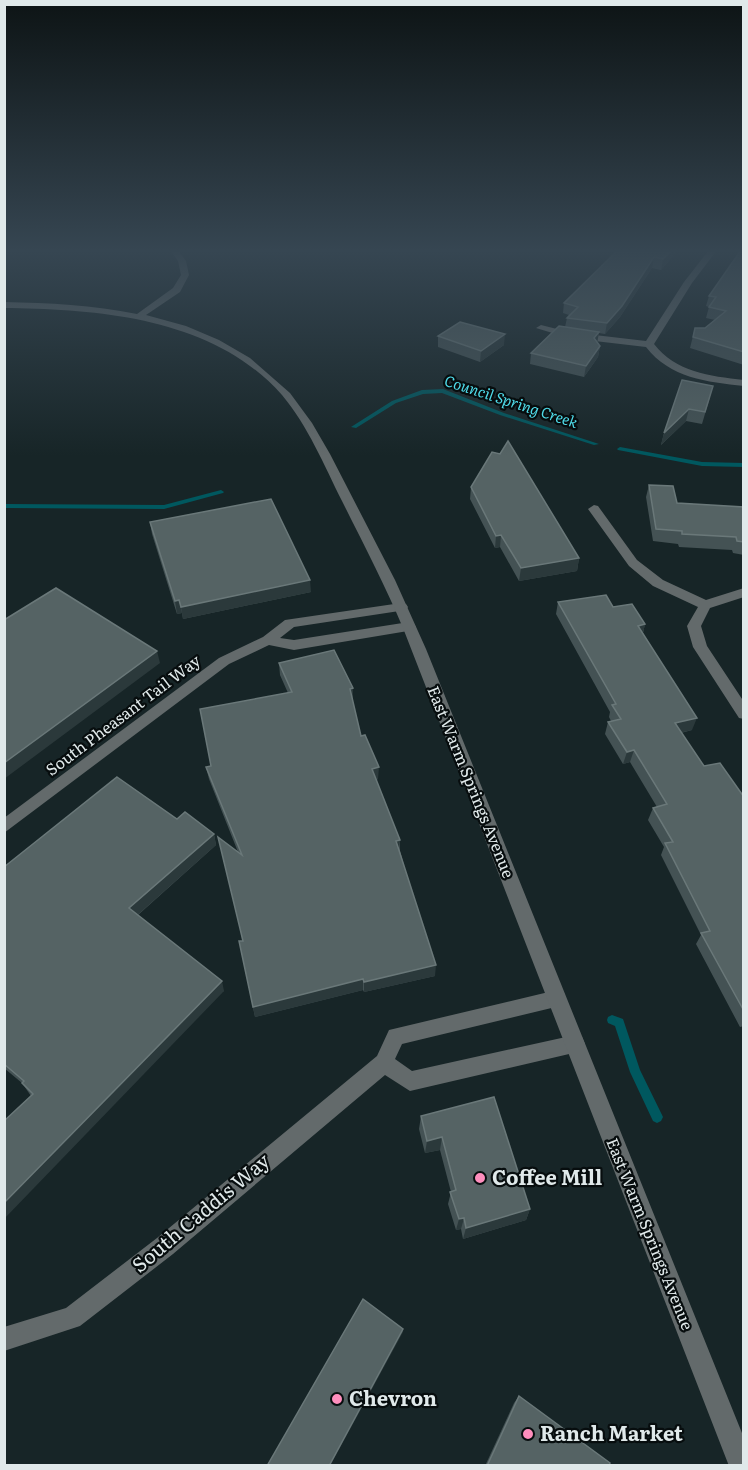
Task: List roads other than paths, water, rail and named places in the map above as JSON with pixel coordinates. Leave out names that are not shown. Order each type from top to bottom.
[{"type":"street","name":"East Warm Springs Avenue","points":[[148,319],[187,330],[233,350],[277,384],[298,410],[320,446],[401,607],[742,1466]]},
{"type":"street","points":[[649,344],[665,319]]},
{"type":"street","points":[[541,328],[569,335],[649,344]]},
{"type":"street","points":[[649,344],[657,357],[674,368],[693,375],[744,383]]},
{"type":"street","points":[[594,510],[633,563],[658,583],[705,605],[744,592]]},
{"type":"street","points":[[705,605],[694,626],[700,647],[744,714]]},
{"type":"street","name":"South Pheasant Tail Way","points":[[4,827],[224,661],[268,640],[290,623],[401,607]]},
{"type":"street","points":[[268,640],[294,645],[409,627]]},
{"type":"street","name":"South Caddis Way","points":[[4,1339],[72,1318],[165,1246],[384,1063],[396,1036],[557,999]]},
{"type":"street","points":[[384,1063],[410,1081],[575,1044]]},
{"type":"waterway","name":"Council Spring Creek","points":[[354,427],[394,402],[422,392],[443,391],[502,414],[596,444]]},
{"type":"waterway","name":"Council Spring Creek","points":[[620,449],[702,464],[744,465]]},
{"type":"waterway","name":"Council Spring Creek","points":[[4,506],[164,507],[221,492]]},
{"type":"waterway","points":[[612,1020],[619,1022],[635,1072],[657,1117]]},
{"type":"place","name":"Coffee Mill","points":[[480,1178]]},
{"type":"place","name":"Chevron","points":[[337,1399]]},
{"type":"place","name":"Ranch Market","points":[[528,1434]]}]
